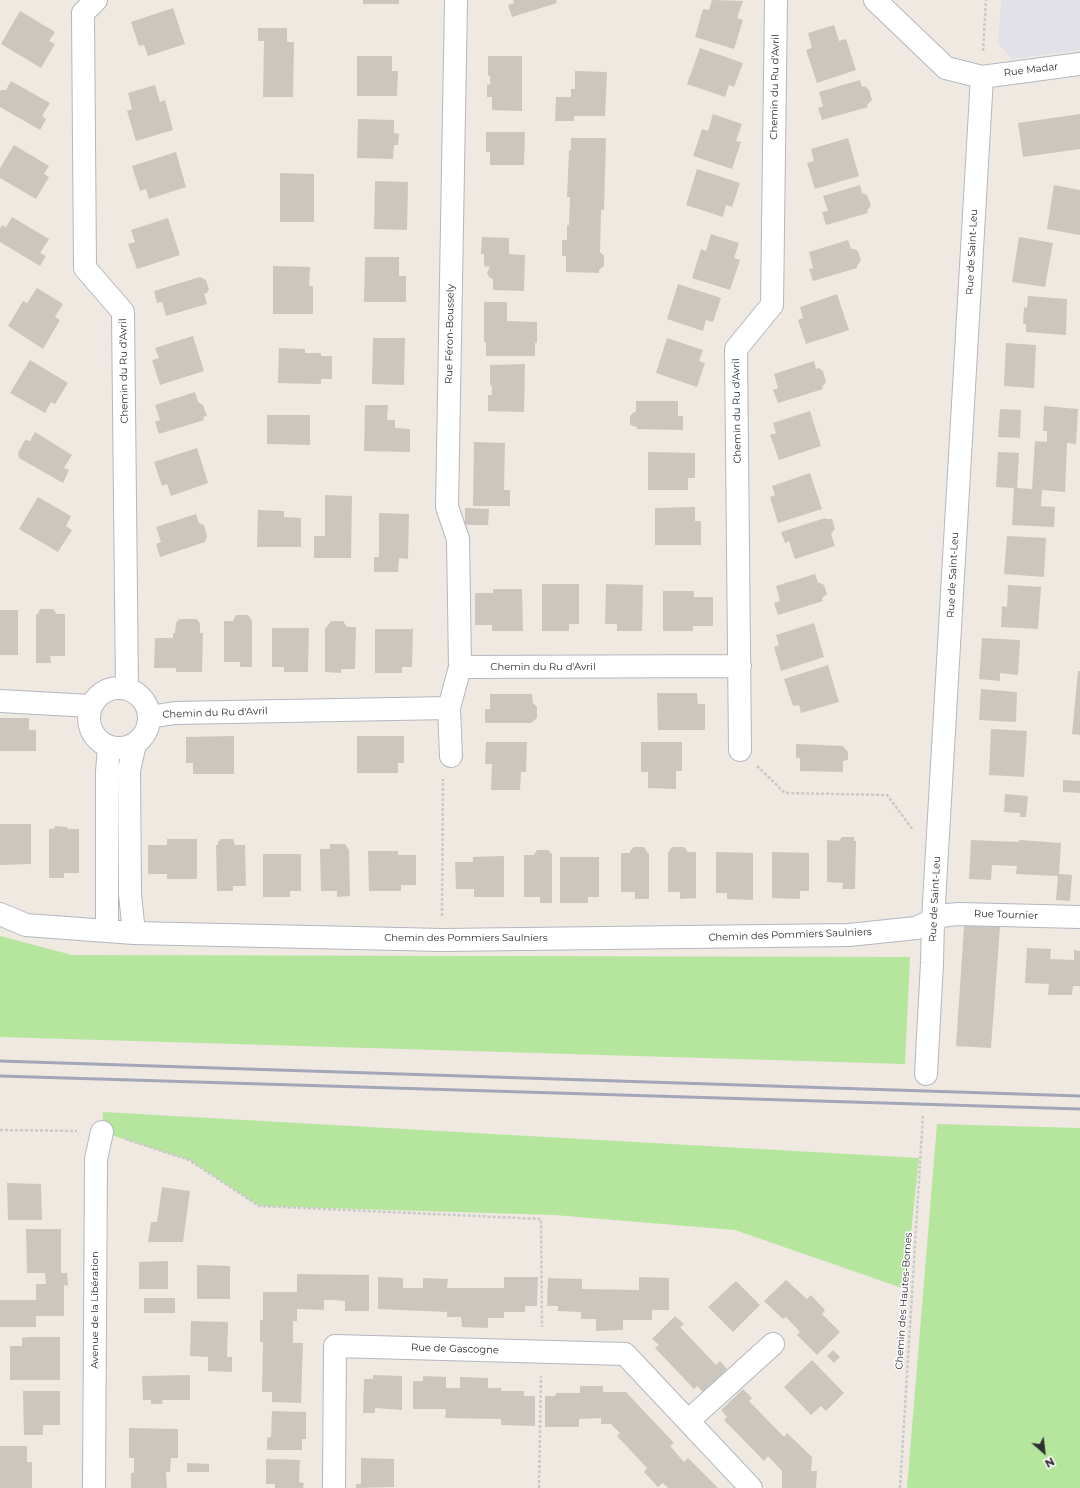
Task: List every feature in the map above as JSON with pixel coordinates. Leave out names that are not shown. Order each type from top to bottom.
[{"type":"street","name":"Chemin du Ru d'Avril","points":[[96,0],[83,13],[85,268],[123,312],[127,689],[142,699],[147,707],[149,717],[147,727],[135,744],[129,770],[130,894],[134,933]]},
{"type":"street","name":"Rue Féron-Boussely","points":[[456,0],[447,507],[458,539],[460,667]]},
{"type":"street","name":"Chemin du Ru d'Avril","points":[[740,750],[736,349],[772,305],[776,0]]},
{"type":"street","points":[[876,0],[946,68],[982,77]]},
{"type":"street","name":"Rue Madar","points":[[982,77],[1080,64]]},
{"type":"street","name":"Rue de Saint-Leu","points":[[926,1074],[933,920],[982,77]]},
{"type":"street","name":"Chemin du Ru d'Avril","points":[[460,667],[740,666]]},
{"type":"street","points":[[451,756],[449,708],[460,667]]},
{"type":"street","points":[[127,689],[110,689],[95,698],[88,716],[89,725],[93,735],[100,742],[109,747],[118,748],[135,744]]},
{"type":"street","points":[[0,701],[91,706]]},
{"type":"street","name":"Chemin du Ru d'Avril","points":[[149,717],[175,712],[449,708]]},
{"type":"street","points":[[107,930],[107,772],[109,747]]},
{"type":"street","name":"Chemin des Pommiers Saulniers","points":[[0,914],[26,925],[134,933],[442,940],[849,935],[916,928],[933,920]]},
{"type":"street","name":"Rue Tournier","points":[[933,920],[946,915],[959,914],[1080,918]]},
{"type":"street","name":"Avenue de la Libération","points":[[94,1488],[96,1159],[102,1132]]},
{"type":"street","points":[[688,1421],[773,1344]]},
{"type":"street","name":"Rue de Gascogne","points":[[334,1488],[335,1346],[625,1354],[751,1488]]},
{"type":"path","points":[[982,77],[986,0]]},
{"type":"path","points":[[740,750],[785,793],[888,795],[914,832]]},
{"type":"path","points":[[442,940],[442,772],[451,756]]},
{"type":"path","name":"Chemin des Hautes-Bornes","points":[[900,1488],[924,1115]]},
{"type":"path","points":[[0,1130],[102,1132],[189,1160],[259,1206],[541,1219],[542,1351],[539,1488]]},
{"type":"shaded area","points":[[1001,0],[1080,0],[1080,50],[1012,59],[998,44]]},
{"type":"green space","points":[[0,936],[72,955],[910,957],[905,1064],[0,1037]]},
{"type":"green space","points":[[103,1112],[919,1158],[905,1289],[735,1230],[554,1215],[259,1206],[189,1160],[102,1132]]},
{"type":"green space","points":[[937,1124],[1080,1128],[1080,1488],[907,1488]]},
{"type":"building","points":[[363,0],[399,0],[399,4],[363,4]]},
{"type":"building","points":[[513,0],[556,0],[557,3],[512,17],[508,5],[514,3]]},
{"type":"building","points":[[712,0],[743,1],[737,18],[743,20],[734,49],[695,37],[703,9],[709,10]]},
{"type":"building","points":[[173,8],[185,44],[148,56],[144,45],[139,46],[131,22]]},
{"type":"building","points":[[20,11],[55,32],[49,41],[55,44],[41,68],[1,44]]},
{"type":"building","points":[[834,25],[839,41],[846,39],[856,70],[817,83],[806,50],[812,48],[808,33]]},
{"type":"building","points":[[258,28],[287,28],[287,42],[294,42],[293,97],[263,97],[264,41],[258,41]]},
{"type":"building","points":[[700,48],[743,63],[734,87],[729,85],[725,97],[687,84]]},
{"type":"building","points":[[357,56],[392,56],[392,71],[398,71],[397,96],[357,96]]},
{"type":"building","points":[[488,56],[522,56],[522,111],[492,110],[492,97],[487,97],[487,84],[490,85],[490,75],[488,76]]},
{"type":"building","points":[[575,71],[607,72],[605,116],[574,116],[574,121],[555,121],[556,97],[571,97],[571,89],[575,89]]},
{"type":"building","points":[[860,80],[862,87],[865,86],[869,90],[872,100],[867,105],[868,107],[822,120],[818,108],[823,106],[819,92]]},
{"type":"building","points":[[11,81],[50,103],[42,116],[46,119],[40,130],[0,107],[0,92],[1,90],[6,90]]},
{"type":"building","points":[[155,85],[160,102],[165,100],[173,130],[136,141],[127,111],[132,109],[128,93]]},
{"type":"building","points":[[713,114],[742,124],[736,141],[741,142],[732,169],[693,156],[702,129],[708,131]]},
{"type":"building","points":[[1080,114],[1080,149],[1023,157],[1018,123]]},
{"type":"building","points":[[358,119],[394,120],[394,133],[399,134],[398,145],[394,145],[393,159],[357,158]]},
{"type":"building","points":[[486,132],[525,132],[524,165],[490,165],[490,152],[486,152]]},
{"type":"building","points":[[571,138],[606,138],[604,210],[601,210],[600,252],[604,256],[604,266],[599,270],[599,273],[566,272],[566,256],[562,256],[562,240],[567,240],[567,225],[569,225],[570,197],[567,197]]},
{"type":"building","points":[[848,138],[859,176],[815,189],[807,163],[814,161],[811,149]]},
{"type":"building","points":[[14,145],[49,166],[44,174],[49,177],[36,199],[0,178],[0,168]]},
{"type":"building","points":[[176,152],[186,187],[149,199],[146,189],[140,191],[132,166]]},
{"type":"building","points":[[697,169],[740,183],[732,207],[726,205],[723,217],[686,205]]},
{"type":"building","points":[[280,173],[314,174],[314,222],[280,222]]},
{"type":"building","points":[[375,181],[408,182],[407,230],[374,229]]},
{"type":"building","points":[[860,185],[862,193],[867,195],[871,205],[867,211],[868,213],[826,225],[822,212],[828,211],[823,196]]},
{"type":"building","points":[[1054,185],[1080,190],[1080,235],[1047,229]]},
{"type":"building","points":[[12,217],[49,239],[40,253],[46,256],[40,266],[0,242],[0,229],[2,225],[6,227]]},
{"type":"building","points":[[168,218],[180,255],[137,269],[128,244],[135,242],[131,230]]},
{"type":"building","points":[[711,234],[739,243],[734,258],[740,260],[730,290],[692,278],[701,249],[706,251]]},
{"type":"building","points":[[482,237],[509,238],[509,254],[525,255],[524,291],[493,290],[493,279],[489,277],[487,273],[490,267],[484,266],[484,254],[481,254]]},
{"type":"building","points":[[1019,237],[1053,243],[1045,287],[1012,282]]},
{"type":"building","points":[[848,240],[851,249],[858,251],[861,260],[857,268],[813,281],[809,269],[813,268],[809,252]]},
{"type":"building","points":[[365,257],[399,257],[399,276],[406,276],[406,302],[364,302]]},
{"type":"building","points":[[273,266],[310,267],[309,286],[313,286],[313,314],[273,314]]},
{"type":"building","points":[[200,277],[206,280],[209,289],[207,293],[204,294],[207,304],[166,316],[162,302],[157,303],[154,291]]},
{"type":"building","points":[[678,284],[721,298],[713,322],[706,320],[703,331],[667,319]]},
{"type":"building","points":[[37,288],[63,304],[55,317],[60,320],[43,349],[8,326],[23,301],[27,303]]},
{"type":"building","points":[[837,294],[849,330],[806,344],[798,320],[803,318],[800,307]]},
{"type":"building","points":[[1028,296],[1067,299],[1066,335],[1026,332],[1026,324],[1023,324],[1024,307],[1027,308]]},
{"type":"building","points":[[484,302],[507,302],[507,321],[537,322],[537,343],[535,343],[535,356],[486,356],[486,342],[484,342]]},
{"type":"building","points":[[193,336],[204,371],[160,385],[152,360],[159,358],[155,348]]},
{"type":"building","points":[[373,338],[405,338],[404,385],[372,384]]},
{"type":"building","points":[[667,338],[703,350],[699,361],[705,363],[697,387],[656,373]]},
{"type":"building","points":[[1006,343],[1036,345],[1034,388],[1004,386]]},
{"type":"building","points":[[279,348],[305,349],[305,353],[321,353],[321,356],[332,356],[332,379],[321,379],[321,384],[278,383]]},
{"type":"building","points":[[30,360],[68,383],[55,404],[51,402],[45,413],[10,393]]},
{"type":"building","points":[[814,361],[816,369],[819,368],[823,371],[826,382],[822,387],[823,389],[778,403],[773,390],[778,388],[774,374]]},
{"type":"building","points":[[525,364],[524,412],[488,411],[488,395],[492,395],[492,387],[490,384],[490,365]]},
{"type":"building","points":[[195,392],[198,402],[203,405],[207,416],[203,417],[204,420],[159,434],[155,422],[160,420],[155,405]]},
{"type":"building","points":[[636,401],[678,401],[678,416],[683,416],[683,430],[637,429],[637,427],[630,425],[630,416],[636,412]]},
{"type":"building","points":[[365,405],[388,405],[387,420],[395,420],[395,428],[410,429],[410,452],[364,451]]},
{"type":"building","points":[[1044,406],[1078,409],[1076,444],[1067,443],[1065,492],[1042,490],[1041,506],[1055,507],[1054,527],[1012,525],[1014,488],[996,487],[998,452],[1019,453],[1017,488],[1032,489],[1035,441],[1047,442],[1047,431],[1043,431]]},
{"type":"building","points":[[1000,409],[1021,410],[1020,438],[998,437]]},
{"type":"building","points":[[810,411],[821,446],[779,460],[770,435],[776,433],[773,423]]},
{"type":"building","points":[[267,415],[310,415],[310,445],[267,444]]},
{"type":"building","points":[[35,432],[72,455],[64,468],[69,470],[63,483],[19,458],[18,453],[25,440],[30,441]]},
{"type":"building","points":[[474,442],[505,443],[504,490],[510,490],[510,506],[473,506]]},
{"type":"building","points":[[197,448],[208,483],[171,496],[167,484],[162,486],[154,462]]},
{"type":"building","points":[[648,452],[695,453],[695,478],[688,478],[688,490],[648,490]]},
{"type":"building","points":[[810,473],[822,509],[778,523],[770,497],[775,495],[772,486]]},
{"type":"building","points":[[325,495],[352,496],[351,558],[314,558],[314,536],[325,536]]},
{"type":"building","points":[[38,497],[71,516],[66,526],[72,530],[58,552],[19,529]]},
{"type":"building","points":[[695,507],[695,521],[701,521],[701,545],[655,545],[655,508]]},
{"type":"building","points":[[465,508],[489,509],[488,525],[465,525]]},
{"type":"building","points":[[258,510],[284,511],[284,517],[301,518],[301,547],[257,547]]},
{"type":"building","points":[[379,513],[409,514],[408,559],[399,558],[398,572],[374,572],[374,557],[379,557]]},
{"type":"building","points":[[196,514],[199,523],[204,525],[207,536],[205,542],[160,557],[156,544],[161,542],[156,527]]},
{"type":"building","points":[[825,518],[832,519],[835,529],[831,534],[835,546],[795,559],[789,541],[785,543],[781,532]]},
{"type":"building","points":[[1007,536],[1046,538],[1044,577],[1004,574]]},
{"type":"building","points":[[815,574],[818,583],[824,585],[827,594],[822,598],[823,601],[778,615],[774,603],[780,601],[776,586]]},
{"type":"building","points":[[542,584],[579,584],[579,624],[569,624],[569,631],[542,631]]},
{"type":"building","points":[[606,584],[643,585],[642,631],[617,631],[617,624],[605,624]]},
{"type":"building","points":[[1008,585],[1041,587],[1038,629],[1001,627],[1002,606],[1007,607]]},
{"type":"building","points":[[493,589],[522,589],[523,631],[492,631],[492,625],[475,625],[475,593],[493,593]]},
{"type":"building","points":[[663,591],[694,591],[694,597],[713,597],[713,626],[693,626],[693,631],[663,631]]},
{"type":"building","points":[[40,609],[53,609],[57,614],[65,614],[65,656],[50,656],[51,663],[36,663],[36,614],[38,614]]},
{"type":"building","points":[[0,610],[18,610],[18,655],[0,655]]},
{"type":"building","points":[[236,615],[248,615],[252,621],[252,667],[240,667],[240,662],[224,662],[224,621],[233,621]]},
{"type":"building","points":[[179,619],[197,619],[200,624],[200,633],[203,633],[202,672],[176,672],[176,668],[154,668],[155,638],[173,638],[176,623]]},
{"type":"building","points":[[331,621],[343,621],[347,627],[356,627],[355,669],[341,669],[341,673],[325,672],[325,629]]},
{"type":"building","points":[[814,623],[824,657],[781,671],[774,647],[779,645],[776,635]]},
{"type":"building","points":[[272,628],[309,628],[308,672],[284,672],[284,667],[272,667]]},
{"type":"building","points":[[375,629],[413,629],[412,667],[402,667],[402,673],[375,673]]},
{"type":"building","points":[[982,638],[1020,640],[1018,675],[1000,673],[1000,681],[979,679]]},
{"type":"building","points":[[828,665],[839,702],[801,713],[799,705],[793,706],[784,679]]},
{"type":"building","points":[[1078,671],[1080,671],[1080,735],[1072,734]]},
{"type":"building","points":[[981,689],[1017,692],[1016,722],[979,720]]},
{"type":"building","points":[[657,693],[697,693],[698,704],[705,704],[705,730],[658,730]]},
{"type":"building","points":[[490,694],[532,694],[533,703],[537,707],[537,718],[531,723],[485,723],[485,709],[490,709]]},
{"type":"building","points":[[0,718],[29,718],[29,730],[36,730],[36,751],[0,751]]},
{"type":"building","points":[[991,729],[1027,731],[1024,777],[989,775]]},
{"type":"building","points":[[234,736],[234,774],[193,774],[193,763],[186,763],[186,737]]},
{"type":"building","points":[[357,736],[404,736],[404,763],[398,763],[398,773],[357,773]]},
{"type":"building","points":[[486,742],[527,742],[526,772],[521,772],[520,790],[491,790],[492,764],[485,764]]},
{"type":"building","points":[[641,742],[682,742],[682,771],[676,771],[676,789],[648,788],[648,772],[641,772]]},
{"type":"building","points":[[796,744],[843,746],[848,752],[848,760],[843,761],[843,772],[800,771],[800,758],[796,758]]},
{"type":"building","points":[[1063,780],[1080,781],[1080,793],[1063,792]]},
{"type":"building","points":[[1005,794],[1028,796],[1026,817],[1020,817],[1020,813],[1004,812]]},
{"type":"building","points":[[0,824],[31,824],[31,864],[0,865]]},
{"type":"building","points":[[55,826],[67,827],[68,829],[79,829],[79,873],[64,873],[64,878],[49,878],[49,829],[54,829]]},
{"type":"building","points":[[842,837],[854,837],[854,841],[856,841],[855,889],[842,889],[843,883],[827,882],[827,840],[839,841]]},
{"type":"building","points":[[167,839],[197,839],[197,879],[167,879],[167,874],[148,874],[148,845],[167,845]]},
{"type":"building","points":[[221,839],[233,839],[235,845],[245,845],[246,886],[233,886],[233,891],[217,891],[216,845],[218,845],[218,842]]},
{"type":"building","points":[[971,840],[1019,842],[1019,840],[1061,843],[1059,874],[1072,875],[1070,901],[1056,900],[1058,876],[1016,874],[1017,866],[992,865],[991,880],[969,879]]},
{"type":"building","points":[[330,844],[345,844],[349,850],[350,896],[337,897],[337,891],[321,891],[320,849],[330,849]]},
{"type":"building","points":[[634,847],[644,847],[647,853],[649,853],[649,899],[635,899],[635,892],[621,892],[621,853],[630,853]]},
{"type":"building","points":[[673,847],[684,847],[687,852],[696,852],[696,898],[680,899],[680,892],[668,892],[668,852],[670,852],[669,850]]},
{"type":"building","points":[[537,850],[548,850],[552,854],[552,903],[540,903],[540,897],[524,897],[524,855],[534,855]]},
{"type":"building","points":[[368,851],[398,851],[398,855],[416,855],[416,885],[401,885],[401,891],[369,891]]},
{"type":"building","points":[[716,852],[753,853],[753,900],[727,899],[727,893],[716,893]]},
{"type":"building","points":[[772,852],[809,853],[809,891],[800,891],[800,899],[772,898]]},
{"type":"building","points":[[263,854],[301,854],[301,891],[290,891],[290,897],[263,897]]},
{"type":"building","points":[[504,856],[504,897],[474,897],[474,889],[456,889],[455,862],[473,862],[473,857]]},
{"type":"building","points":[[560,857],[599,857],[599,897],[588,897],[588,903],[560,903]]},
{"type":"building","points":[[965,926],[1000,927],[991,1048],[956,1046]]},
{"type":"building","points":[[1027,948],[1051,949],[1050,959],[1074,960],[1074,950],[1080,951],[1080,986],[1073,986],[1072,995],[1048,995],[1049,984],[1025,983]]},
{"type":"building","points":[[7,1183],[41,1184],[42,1220],[8,1220]]},
{"type":"building","points":[[162,1187],[190,1191],[183,1242],[148,1242],[151,1222],[157,1222]]},
{"type":"building","points":[[26,1229],[61,1229],[61,1273],[67,1273],[68,1286],[64,1285],[64,1316],[36,1316],[36,1327],[0,1327],[0,1300],[36,1300],[36,1284],[46,1284],[45,1273],[27,1273]]},
{"type":"building","points":[[168,1261],[168,1289],[139,1289],[139,1262]]},
{"type":"building","points":[[197,1265],[230,1266],[230,1299],[197,1299]]},
{"type":"building","points":[[297,1274],[369,1275],[369,1311],[345,1311],[345,1301],[335,1300],[324,1300],[324,1310],[297,1309],[297,1321],[293,1321],[293,1343],[303,1343],[301,1403],[272,1402],[272,1392],[262,1392],[263,1342],[260,1342],[260,1320],[263,1320],[263,1292],[297,1292]]},
{"type":"building","points":[[378,1277],[403,1278],[403,1288],[423,1288],[423,1278],[448,1279],[447,1288],[504,1288],[504,1277],[538,1277],[537,1306],[525,1306],[525,1312],[504,1312],[504,1318],[488,1318],[488,1328],[462,1327],[461,1317],[447,1317],[447,1312],[378,1309]]},
{"type":"building","points":[[639,1277],[669,1278],[669,1310],[652,1310],[652,1320],[623,1320],[623,1330],[596,1331],[596,1319],[581,1319],[581,1312],[558,1311],[558,1306],[547,1306],[548,1278],[582,1279],[582,1289],[639,1290]]},
{"type":"building","points":[[786,1280],[807,1299],[811,1295],[825,1310],[822,1314],[840,1332],[817,1355],[797,1335],[800,1332],[786,1317],[783,1319],[764,1301]]},
{"type":"building","points":[[736,1281],[760,1305],[733,1332],[708,1307]]},
{"type":"building","points":[[144,1298],[175,1298],[175,1313],[144,1313]]},
{"type":"building","points":[[675,1316],[684,1324],[680,1327],[716,1365],[720,1361],[728,1370],[704,1393],[697,1386],[694,1389],[655,1348],[659,1345],[652,1339]]},
{"type":"building","points":[[191,1321],[228,1322],[227,1357],[232,1357],[232,1372],[208,1371],[208,1357],[190,1356]]},
{"type":"building","points":[[60,1337],[60,1380],[10,1380],[10,1346],[22,1346],[22,1338]]},
{"type":"building","points":[[833,1350],[840,1357],[834,1363],[827,1356]]},
{"type":"building","points":[[812,1360],[844,1393],[826,1411],[821,1406],[811,1415],[784,1387]]},
{"type":"building","points":[[190,1375],[190,1400],[162,1400],[163,1404],[151,1404],[151,1400],[143,1400],[142,1376]]},
{"type":"building","points":[[373,1375],[402,1376],[402,1410],[375,1408],[375,1413],[363,1413],[364,1379],[373,1379]]},
{"type":"building","points":[[423,1376],[446,1377],[446,1388],[460,1388],[460,1377],[488,1378],[488,1388],[501,1388],[501,1391],[524,1391],[524,1396],[535,1396],[535,1426],[501,1425],[501,1419],[445,1418],[446,1409],[413,1409],[413,1381],[423,1381]]},
{"type":"building","points":[[580,1386],[603,1386],[603,1392],[626,1392],[674,1443],[670,1446],[684,1462],[688,1458],[718,1488],[668,1488],[663,1483],[658,1487],[644,1472],[647,1468],[617,1436],[620,1433],[611,1424],[601,1424],[601,1418],[579,1419],[579,1427],[545,1427],[545,1396],[555,1396],[556,1393],[580,1393]]},
{"type":"building","points":[[743,1389],[752,1398],[749,1401],[784,1437],[787,1433],[812,1457],[811,1471],[817,1471],[816,1488],[782,1488],[782,1471],[768,1456],[764,1461],[724,1420],[727,1417],[721,1410]]},
{"type":"building","points":[[23,1391],[60,1391],[60,1425],[43,1425],[43,1435],[24,1435]]},
{"type":"building","points":[[272,1411],[306,1412],[306,1439],[302,1439],[302,1450],[267,1450],[267,1438],[271,1437]]},
{"type":"building","points":[[129,1428],[178,1429],[178,1458],[171,1458],[170,1472],[166,1472],[167,1488],[131,1488],[131,1473],[134,1473],[134,1458],[129,1458]]},
{"type":"building","points":[[0,1446],[27,1446],[27,1462],[32,1462],[32,1488],[0,1488]]},
{"type":"building","points":[[361,1458],[394,1459],[394,1487],[356,1488],[356,1484],[361,1484]]},
{"type":"building","points":[[266,1459],[300,1460],[299,1482],[304,1483],[303,1488],[275,1488],[275,1484],[266,1484]]},
{"type":"building","points":[[187,1463],[209,1464],[209,1472],[187,1472]]},
{"type":"railway","points":[[0,1061],[1080,1096]]},
{"type":"railway","points":[[0,1076],[1080,1109]]}]
